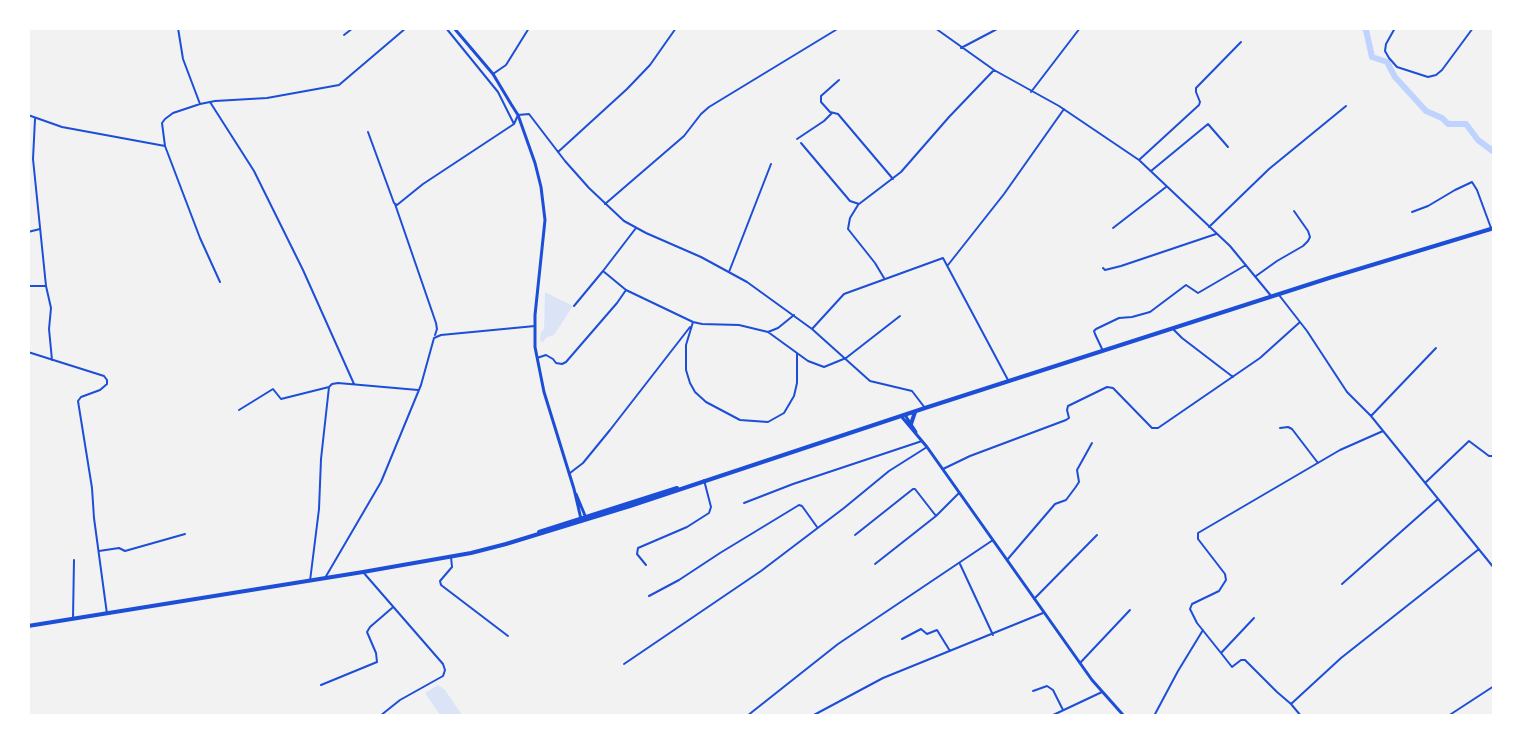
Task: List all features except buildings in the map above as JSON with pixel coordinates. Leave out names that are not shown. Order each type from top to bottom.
[{"type":"highway","points":[[28,626],[452,557],[516,541],[915,411],[1492,228]]},
{"type":"highway","points":[[911,424],[915,411]]},
{"type":"main road","points":[[454,28],[493,74],[518,115],[535,163],[545,208],[535,326],[537,358],[551,418],[583,519]]},
{"type":"main road","points":[[903,416],[943,469],[1043,613],[1102,692],[1124,716]]},
{"type":"main road","points":[[903,416],[919,436]]},
{"type":"street","points":[[178,28],[183,59],[200,104]]},
{"type":"street","points":[[344,35],[353,28]]},
{"type":"street","points":[[220,282],[165,146],[162,123],[173,113],[200,104],[267,98],[339,85],[406,28]]},
{"type":"street","points":[[446,28],[498,92],[514,124]]},
{"type":"street","points":[[493,74],[502,70],[506,65],[529,28]]},
{"type":"street","points":[[558,152],[632,84],[650,65],[676,28]]},
{"type":"street","points":[[605,204],[684,136],[709,107],[839,28]]},
{"type":"street","points":[[935,28],[994,70],[1064,109],[1140,160],[1246,265],[1272,297]]},
{"type":"street","points":[[961,48],[999,28]]},
{"type":"street","points":[[1031,92],[1080,28]]},
{"type":"street","points":[[1395,28],[1386,44],[1385,51],[1389,58],[1397,67],[1428,77],[1442,70],[1473,28]]},
{"type":"street","points":[[453,37],[458,33]]},
{"type":"street","points":[[1140,160],[1199,105],[1200,100],[1196,88],[1241,42]]},
{"type":"street","points":[[884,278],[848,229],[850,218],[859,204],[902,172],[942,123],[994,70]]},
{"type":"street","points":[[839,80],[820,98],[821,102],[832,113],[838,114],[893,179]]},
{"type":"street","points":[[210,102],[254,171],[303,270],[354,384]]},
{"type":"street","points":[[1209,227],[1269,169],[1346,106]]},
{"type":"street","points":[[948,265],[1004,194],[1064,109]]},
{"type":"street","points":[[797,140],[832,113]]},
{"type":"street","points":[[394,203],[397,205],[514,124],[518,115],[529,114],[558,152],[605,204],[624,221],[729,272],[794,315],[870,381],[912,391],[925,408]]},
{"type":"street","points":[[28,115],[69,129],[165,146]]},
{"type":"street","points":[[35,118],[33,159],[46,285],[51,309],[49,329],[52,360]]},
{"type":"street","points":[[1151,171],[1206,125],[1210,125],[1228,147]]},
{"type":"street","points":[[325,578],[381,482],[419,390],[437,329],[368,132]]},
{"type":"street","points":[[801,143],[850,201],[859,204]]},
{"type":"street","points":[[729,272],[771,164]]},
{"type":"street","points":[[1412,212],[1472,183],[1492,228]]},
{"type":"street","points":[[1113,228],[1167,186]]},
{"type":"street","points":[[1256,276],[1308,241],[1310,237],[1308,231],[1294,211]]},
{"type":"street","points":[[574,306],[636,228]]},
{"type":"street","points":[[28,232],[40,229]]},
{"type":"street","points":[[1103,268],[1105,270],[1121,266],[1216,234]]},
{"type":"street","points":[[812,329],[844,294],[943,258],[1010,382]]},
{"type":"street","points":[[1103,352],[1094,331],[1096,329],[1119,318],[1150,312],[1186,285],[1198,293],[1246,265]]},
{"type":"street","points":[[603,271],[626,290],[693,322],[739,325],[768,332],[808,361],[824,367],[846,358],[900,316]]},
{"type":"street","points":[[28,286],[46,285]]},
{"type":"street","points":[[537,358],[546,355],[554,359],[556,363],[566,362],[626,290]]},
{"type":"street","points":[[1279,295],[1347,392],[1383,430],[1494,568]]},
{"type":"street","points":[[768,332],[778,328],[794,315]]},
{"type":"street","points":[[693,322],[686,345],[686,370],[690,383],[695,392],[706,402],[740,420],[768,422],[784,413],[794,396],[797,383],[797,352]]},
{"type":"street","points":[[569,474],[597,447],[693,322]]},
{"type":"street","points":[[943,469],[970,456],[1066,420],[1069,418],[1068,406],[1104,388],[1113,388],[1152,428],[1156,429],[1260,358],[1300,322]]},
{"type":"street","points":[[434,338],[441,334],[535,326]]},
{"type":"street","points":[[1173,329],[1233,377]]},
{"type":"street","points":[[1371,416],[1436,348]]},
{"type":"street","points":[[28,352],[104,376],[107,380],[107,384],[100,390],[81,397],[78,401],[92,488],[107,614]]},
{"type":"street","points":[[239,410],[273,388],[281,399],[329,387],[335,383],[419,390]]},
{"type":"street","points":[[310,581],[319,509],[321,459],[329,387]]},
{"type":"street","points":[[1280,428],[1293,429],[1318,463]]},
{"type":"street","points":[[1301,716],[1245,660],[1241,660],[1232,667],[1191,611],[1191,606],[1219,591],[1226,583],[1226,578],[1198,539],[1198,532],[1318,463],[1383,430]]},
{"type":"street","points":[[744,503],[792,484],[922,441]]},
{"type":"street","points":[[1425,483],[1469,441],[1489,456],[1494,456]]},
{"type":"street","points":[[1007,560],[1055,504],[1066,500],[1075,489],[1078,483],[1077,470],[1092,443]]},
{"type":"street","points":[[624,664],[760,571],[889,471],[927,447]]},
{"type":"street","points":[[646,565],[637,554],[638,548],[687,527],[709,513],[711,507],[704,480]]},
{"type":"street","points":[[855,535],[913,489],[936,516]]},
{"type":"street","points":[[875,564],[936,516],[959,493]]},
{"type":"street","points":[[1342,584],[1438,499]]},
{"type":"street","points":[[649,596],[679,580],[799,505],[817,528]]},
{"type":"street","points":[[99,551],[117,548],[125,551],[185,534]]},
{"type":"street","points":[[1034,599],[1097,535]]},
{"type":"street","points":[[747,716],[838,644],[993,540]]},
{"type":"street","points":[[1291,704],[1341,658],[1479,549]]},
{"type":"street","points":[[452,557],[452,567],[440,581],[441,585],[508,636]]},
{"type":"street","points":[[73,619],[74,561]]},
{"type":"street","points":[[959,563],[993,635]]},
{"type":"street","points":[[363,572],[446,670],[443,676],[400,700],[380,716]]},
{"type":"street","points":[[321,685],[376,662],[376,653],[367,632],[392,608]]},
{"type":"street","points":[[1080,663],[1130,610]]},
{"type":"street","points":[[812,716],[883,678],[1043,613]]},
{"type":"street","points":[[1221,653],[1254,618]]},
{"type":"street","points":[[902,639],[921,629],[927,634],[936,630],[950,651]]},
{"type":"street","points":[[1154,716],[1203,630]]},
{"type":"street","points":[[1033,691],[1047,686],[1053,690],[1063,710]]},
{"type":"street","points":[[1448,716],[1494,686]]},
{"type":"street","points":[[1051,716],[1102,692]]},
{"type":"shaded area","points":[[545,292],[573,306],[554,335],[547,337],[543,342],[540,341],[541,332],[544,329]]},
{"type":"shaded area","points":[[438,685],[445,690],[462,715],[440,715],[425,693]]},
{"type":"waterway","points":[[1364,28],[1372,57],[1387,62],[1395,77],[1426,111],[1442,118],[1448,124],[1466,124],[1478,140],[1494,152]]}]
